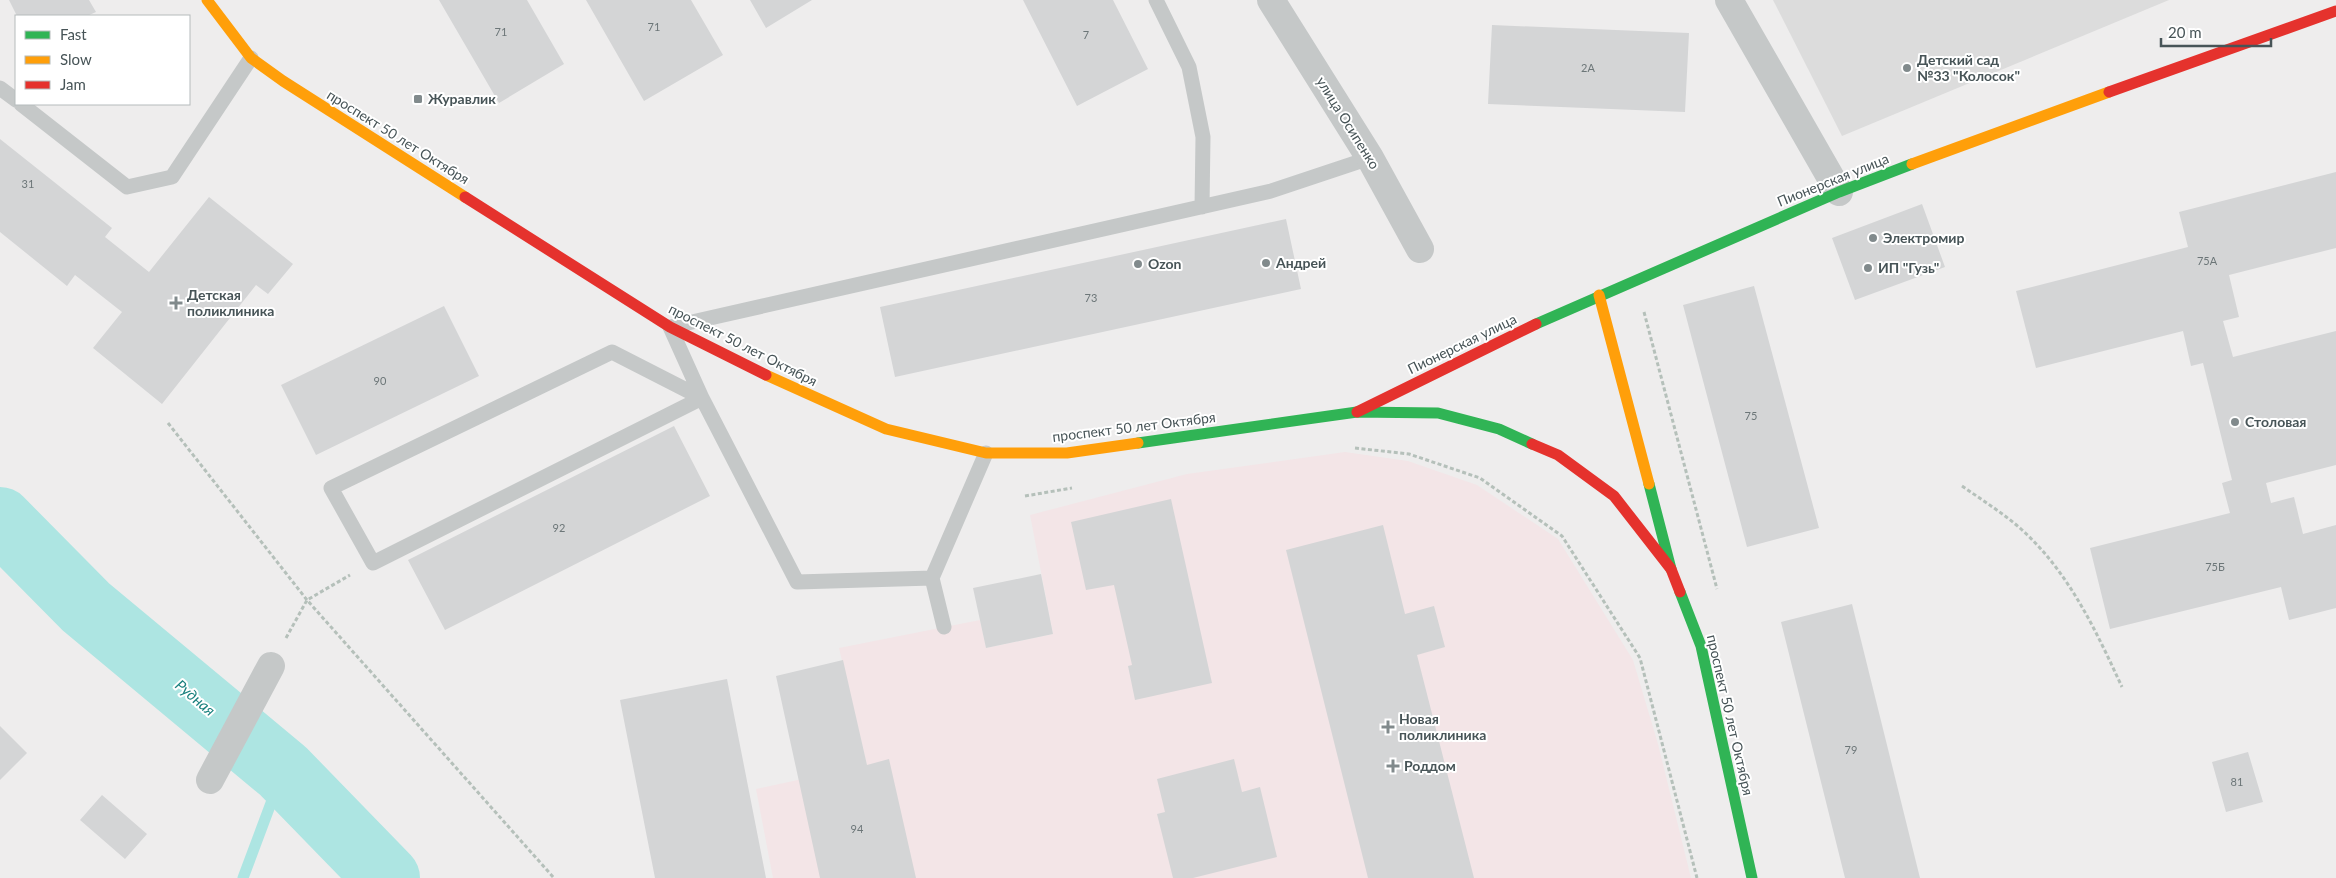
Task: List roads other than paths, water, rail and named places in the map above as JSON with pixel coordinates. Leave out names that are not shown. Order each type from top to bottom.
[{"type":"main road","name":"проспект 50 лет Октября","points":[[208,0],[251,58],[282,81],[670,327],[790,387],[886,429],[986,453],[1067,454],[1357,412],[1438,414],[1499,429],[1558,455],[1614,496],[1671,568],[1700,646],[1752,878]]},
{"type":"main road","name":"Пионерская улица","points":[[1357,412],[1567,308],[1838,192],[1976,140],[2336,11]]},
{"type":"main road","points":[[1599,295],[1671,568]]},
{"type":"street","name":"улица Осипенко","points":[[1271,0],[1370,158],[1420,249]]},
{"type":"street","points":[[1729,0],[1838,192]]},
{"type":"street","points":[[210,780],[271,666]]},
{"type":"lane","points":[[1156,0],[1189,67],[1203,138],[1202,207]]},
{"type":"lane","points":[[22,105],[127,187],[172,177],[251,58]]},
{"type":"lane","points":[[0,88],[15,99]]},
{"type":"lane","points":[[932,578],[797,582],[702,398],[670,327],[1271,191],[1370,158]]},
{"type":"lane","points":[[612,352],[702,398],[373,563],[331,488],[612,352]]},
{"type":"lane","points":[[944,627],[932,578],[986,453]]},
{"type":"waterway","name":"Рудная","points":[[0,520],[86,607],[283,771],[387,878]]},
{"type":"waterway","points":[[243,878],[283,771]]},
{"type":"place","name":"Детский сад №33 \"Колосок\"","points":[[1907,68]]},
{"type":"place","name":"Журавлик","points":[[418,99]]},
{"type":"place","name":"Электромир","points":[[1873,238]]},
{"type":"place","name":"Андрей","points":[[1266,263]]},
{"type":"place","name":"Ozon","points":[[1138,264]]},
{"type":"place","name":"ИП \"Гузь\"","points":[[1868,268]]},
{"type":"place","name":"Детская поликлиника","points":[[176,303]]},
{"type":"place","name":"Столовая","points":[[2235,422]]},
{"type":"place","name":"Новая поликлиника","points":[[1388,727]]},
{"type":"place","name":"Роддом","points":[[1393,766]]}]
